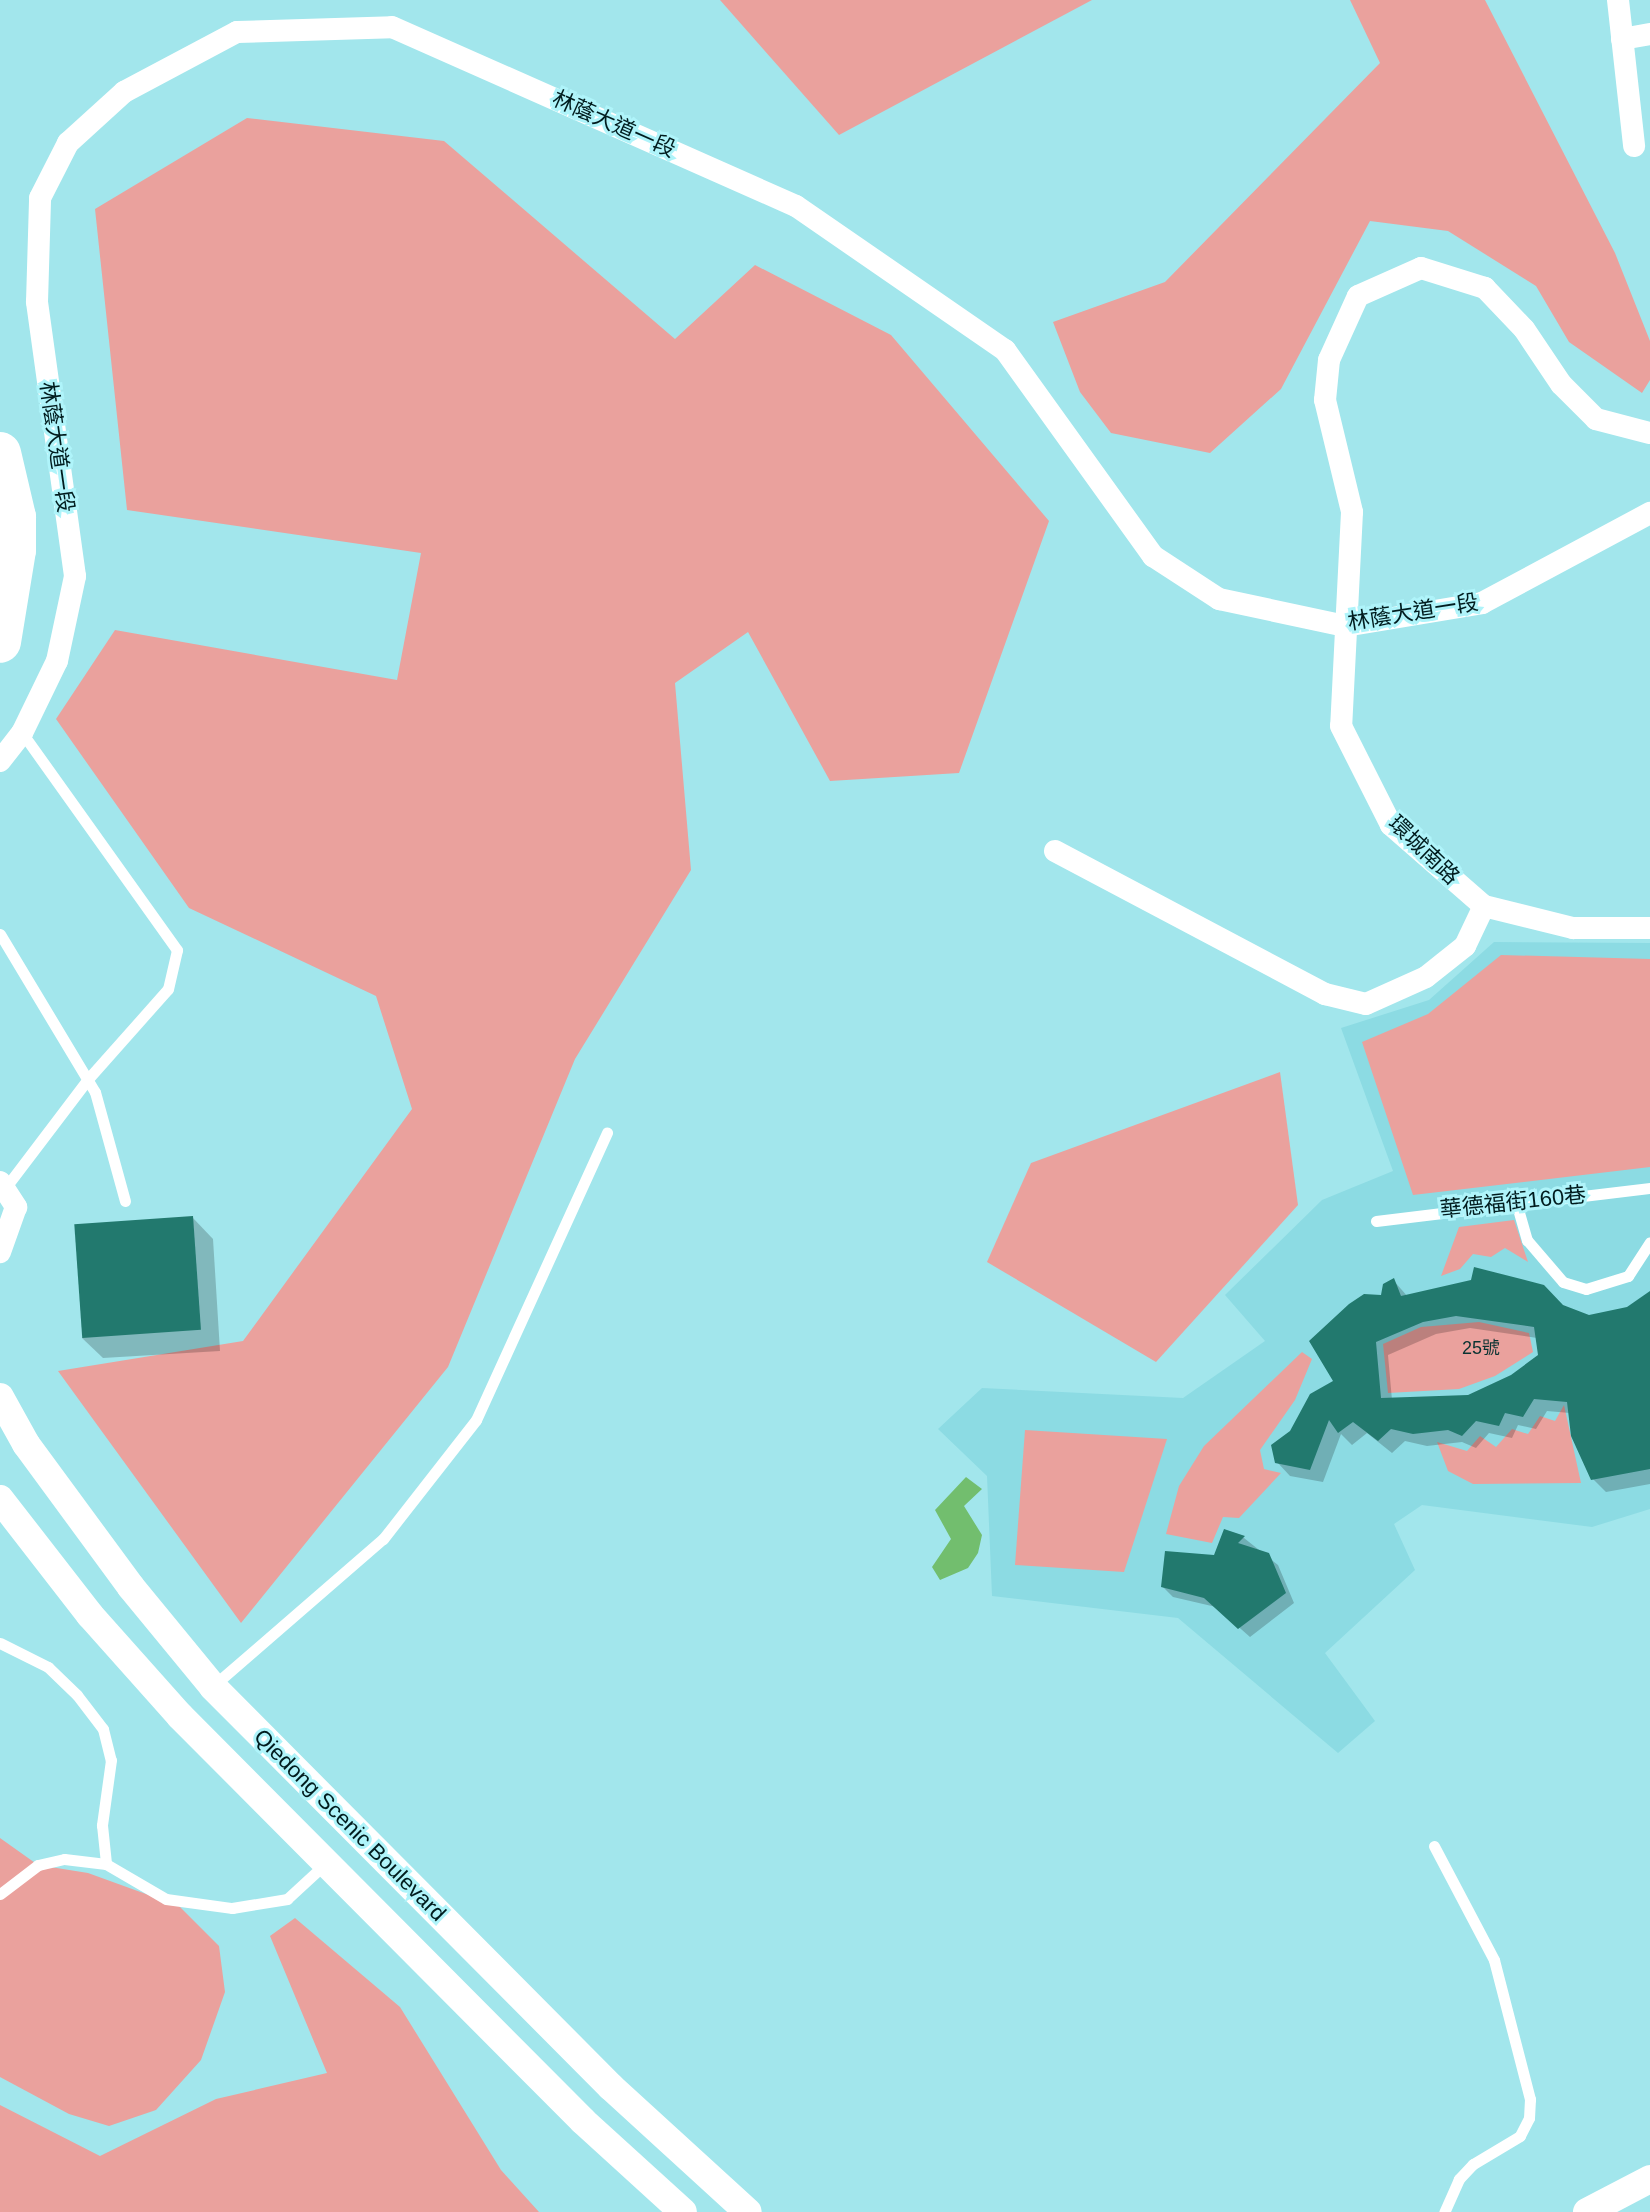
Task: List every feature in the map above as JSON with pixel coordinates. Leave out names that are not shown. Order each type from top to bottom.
[{"type":"highway","points":[[0,453],[15,517],[15,550],[0,642]]},
{"type":"street","points":[[1618,0],[1634,146]]},
{"type":"street","name":"林蔭大道一段","points":[[0,761],[22,733],[57,661],[75,576],[37,302],[40,198],[68,143],[124,92],[237,32],[392,27],[796,206],[1005,350],[1153,556],[1219,599],[1345,626],[1482,603],[1650,513]]},
{"type":"street","points":[[1622,39],[1650,34]]},
{"type":"street","name":"環城南路","points":[[1650,433],[1596,419],[1485,288],[1421,268],[1358,296],[1329,360],[1325,400],[1352,512],[1341,726],[1391,825],[1484,906],[1573,928],[1650,928]]},
{"type":"street","points":[[1055,851],[1325,994],[1366,1004],[1426,977],[1465,946],[1484,906]]},
{"type":"street","points":[[0,1252],[16,1207],[3,1184]]},
{"type":"street","name":"Qiedong Scenic Boulevard","points":[[0,1397],[26,1444],[131,1587],[213,1687],[611,2087],[748,2212]]},
{"type":"street","name":"Qiedong Scenic Boulevard","points":[[0,1499],[110,1638],[326,1863],[583,2121],[683,2212]]},
{"type":"street","points":[[1587,2212],[1650,2179]]},
{"type":"lane","points":[[3,1184],[88,1079],[168,989],[177,950],[22,733]]},
{"type":"lane","points":[[0,934],[88,1079],[125,1201]]},
{"type":"lane","points":[[213,1687],[383,1539],[476,1420],[607,1132]]},
{"type":"lane","points":[[1649,1188],[1650,1202]]},
{"type":"lane","name":"華德福街160巷","points":[[1376,1221],[1649,1188]]},
{"type":"lane","points":[[1516,1202],[1527,1240],[1563,1282],[1586,1289],[1628,1276],[1650,1242]]},
{"type":"lane","points":[[0,1643],[48,1667],[103,1729],[111,1760],[102,1825],[106,1864]]},
{"type":"lane","points":[[1434,1846],[1494,1960],[1530,2099],[1529,2118],[1520,2136],[1473,2164],[1459,2179],[1444,2212]]},
{"type":"lane","points":[[0,1894],[38,1865],[64,1859],[106,1864],[166,1899],[232,1908],[287,1899],[326,1863]]},
{"type":"shaded area","points":[[720,0],[1092,0],[839,135]]},
{"type":"shaded area","points":[[1350,0],[1485,0],[1615,253],[1650,341],[1650,380],[1642,393],[1569,342],[1536,286],[1448,231],[1370,221],[1281,389],[1210,453],[1111,433],[1080,392],[1053,322],[1165,282],[1380,63]]},
{"type":"shaded area","points":[[247,118],[444,141],[675,339],[755,265],[891,335],[1049,521],[959,773],[830,781],[748,632],[675,683],[691,870],[575,1059],[448,1367],[241,1623],[58,1371],[243,1341],[412,1109],[376,996],[189,908],[56,719],[115,630],[397,680],[421,553],[127,510],[95,209]]},
{"type":"shaded area","points":[[1494,942],[1650,943],[1650,1509],[1592,1527],[1422,1505],[1394,1524],[1415,1570],[1325,1653],[1375,1721],[1338,1753],[1178,1618],[992,1596],[987,1476],[938,1429],[982,1388],[1183,1398],[1265,1341],[1225,1295],[1322,1200],[1393,1171],[1341,1028],[1429,1000]]},
{"type":"shaded area","points":[[1501,955],[1650,959],[1650,1167],[1413,1195],[1362,1042],[1428,1014]]},
{"type":"shaded area","points":[[1280,1072],[1298,1205],[1156,1362],[987,1262],[1031,1163]]},
{"type":"shaded area","points":[[1514,1220],[1528,1262],[1505,1248],[1491,1257],[1473,1254],[1460,1269],[1441,1276],[1459,1227]]},
{"type":"shaded area","points":[[1479,1322],[1529,1333],[1533,1352],[1495,1376],[1459,1389],[1388,1393],[1383,1344],[1421,1327]]},
{"type":"shaded area","points":[[1302,1352],[1312,1359],[1295,1400],[1260,1450],[1264,1469],[1281,1473],[1239,1518],[1223,1517],[1212,1543],[1166,1534],[1179,1486],[1204,1446]]},
{"type":"shaded area","points":[[1564,1405],[1581,1483],[1473,1484],[1448,1471],[1437,1442],[1467,1451],[1480,1436],[1496,1447],[1512,1429],[1528,1434],[1540,1416],[1555,1421]]},
{"type":"shaded area","points":[[1025,1430],[1167,1439],[1124,1572],[1015,1565]]},
{"type":"shaded area","points":[[966,1477],[982,1489],[964,1506],[982,1535],[978,1553],[968,1568],[940,1580],[932,1567],[951,1539],[935,1510]]},
{"type":"shaded area","points":[[0,1838],[38,1865],[88,1873],[179,1906],[219,1946],[225,1992],[201,2060],[156,2110],[109,2126],[69,2114],[0,2077]]},
{"type":"shaded area","points":[[295,1918],[400,2007],[501,2170],[539,2212],[0,2212],[0,2105],[100,2156],[216,2099],[327,2073],[270,1936]]},
{"type":"building","points":[[193,1216],[201,1330],[82,1338],[74,1224]]},
{"type":"building","points":[[1474,1267],[1544,1285],[1563,1305],[1589,1315],[1627,1307],[1650,1291],[1650,1469],[1591,1480],[1571,1436],[1567,1402],[1534,1399],[1523,1417],[1505,1413],[1499,1426],[1476,1421],[1462,1436],[1448,1430],[1413,1434],[1391,1429],[1378,1441],[1353,1422],[1338,1433],[1329,1420],[1310,1470],[1275,1463],[1271,1445],[1290,1431],[1310,1394],[1333,1381],[1309,1341],[1364,1294],[1381,1295],[1383,1284],[1394,1278],[1401,1296],[1471,1280]],"holes":[[[1456,1316],[1534,1327],[1538,1355],[1511,1375],[1468,1395],[1381,1398],[1376,1342],[1423,1322]]]},
{"type":"building","points":[[1224,1529],[1245,1536],[1238,1543],[1269,1553],[1286,1593],[1238,1629],[1204,1598],[1161,1587],[1165,1551],[1214,1555]]}]
